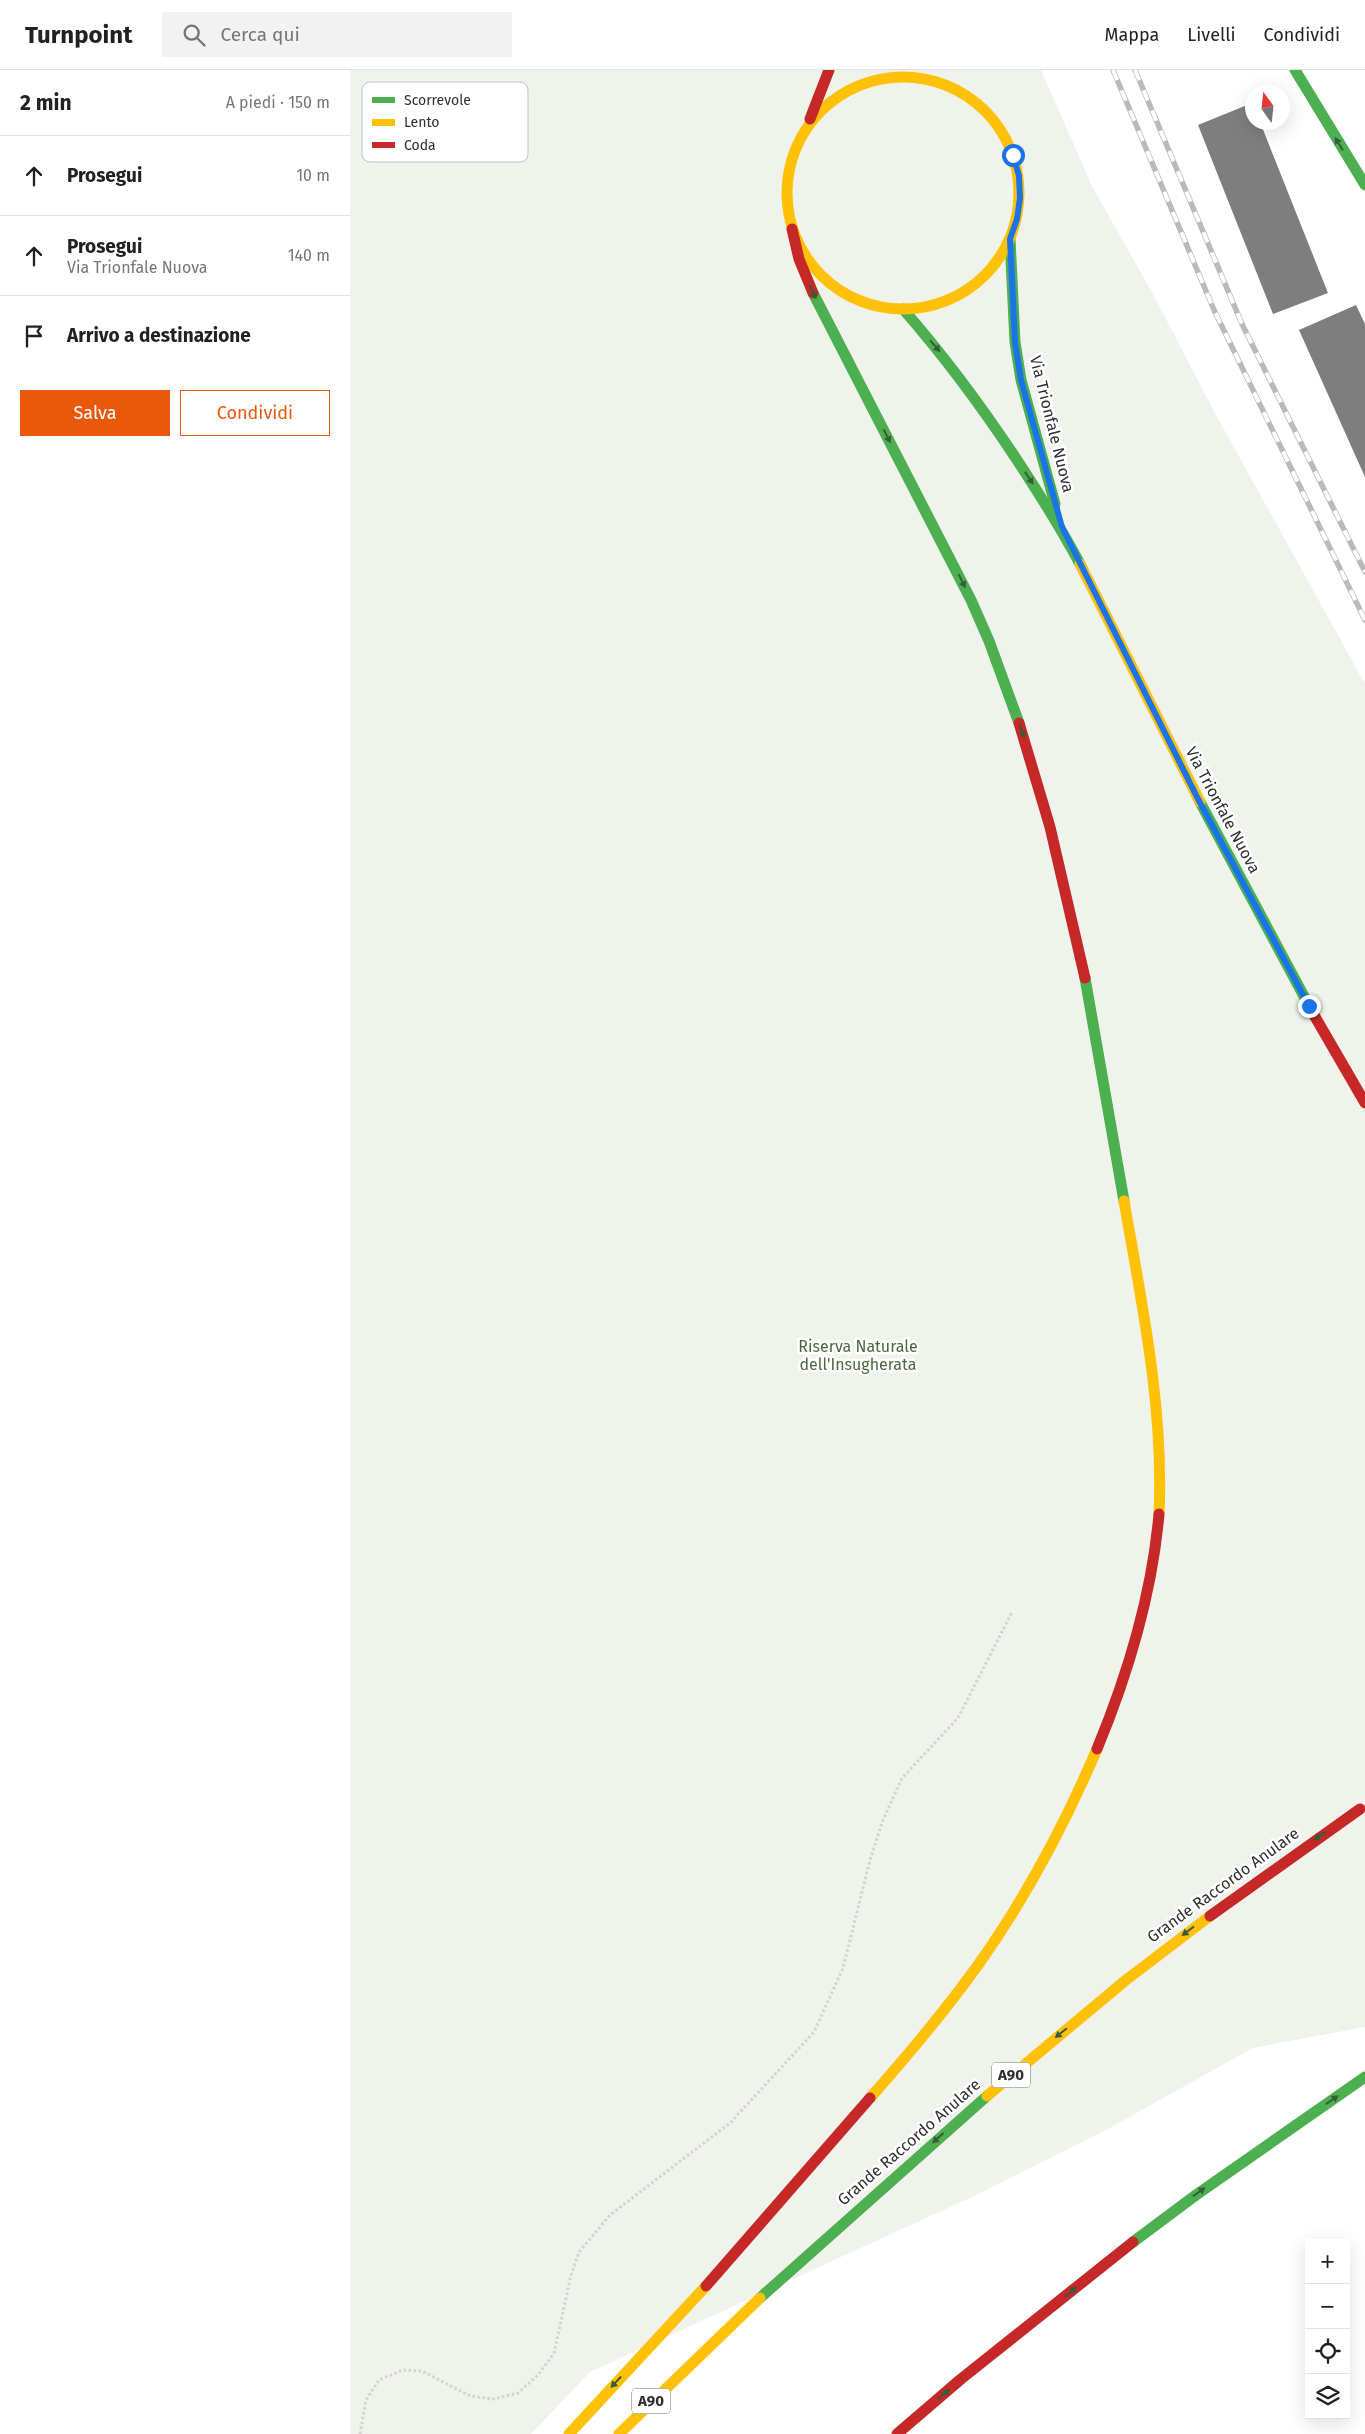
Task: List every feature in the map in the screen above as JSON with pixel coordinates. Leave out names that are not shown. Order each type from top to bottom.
[{"type":"main road","points":[[568,2434],[756,2232],[869,2100],[959,1990],[995,1939],[1050,1846],[1093,1758],[1119,1695],[1149,1584],[1159,1515],[1160,1474],[1156,1404],[1146,1324],[1080,952],[1061,869],[1037,780],[1009,694],[971,600],[814,293],[799,259],[792,229],[786,194],[791,159],[807,127],[829,70]]},
{"type":"main road","points":[[1295,70],[1365,185]]},
{"type":"main road","points":[[792,229],[809,262],[835,288],[867,303],[903,309],[928,306],[951,299],[970,288],[986,274],[999,258],[1010,239],[1017,219],[1020,198],[1019,176],[1013,155],[999,127],[973,100],[956,89],[915,77],[892,77],[859,85],[830,102],[807,127]]},
{"type":"main road","name":"Via Trionfale Nuova","points":[[1010,239],[1015,342],[1021,380],[1062,527]]},
{"type":"main road","name":"Via Trionfale Nuova","points":[[903,309],[942,353],[1062,527],[1197,797],[1309,1006],[1365,1103]]},
{"type":"main road","name":"Grande Raccordo Anulare","points":[[619,2434],[799,2261],[1051,2041],[1154,1956],[1219,1907],[1294,1853],[1360,1809]]},
{"type":"main road","points":[[897,2434],[961,2379],[1137,2239],[1196,2195],[1365,2077]]},
{"type":"path","points":[[360,2434],[366,2400],[379,2380],[403,2370],[422,2371],[470,2396],[494,2399],[518,2393],[538,2375],[554,2353],[571,2275],[579,2252],[610,2215],[730,2123],[814,2032],[842,1968],[870,1860],[883,1820],[902,1778],[958,1718],[1012,1612]]},
{"type":"green space","name":"Riserva Naturale dell'Insugherata","points":[[350,70],[1041,70],[1092,186],[1365,684],[1365,2027],[1253,2048],[1106,2130],[974,2196],[590,2372],[531,2434],[350,2434]]},
{"type":"building","points":[[1245,106],[1245,130],[1263,130],[1328,293],[1273,314],[1198,125]]},
{"type":"building","points":[[1356,305],[1365,324],[1365,477],[1299,330]]},
{"type":"railway","points":[[1113,70],[1214,310],[1365,620]]},
{"type":"railway","points":[[1135,70],[1242,324],[1365,572]]},
{"type":"traffic: fast","points":[[1295,70],[1365,185]]},
{"type":"traffic: fast","points":[[1010,239],[1015,342],[1021,380],[1055,504]]},
{"type":"traffic: fast","points":[[813,293],[971,600],[989,641],[1019,723]]},
{"type":"traffic: fast","points":[[903,309],[963,383],[990,421],[1042,499],[1080,564]]},
{"type":"traffic: fast","points":[[1200,802],[1314,1015]]},
{"type":"traffic: fast","points":[[1085,978],[1124,1201]]},
{"type":"traffic: fast","points":[[1133,2242],[1196,2195],[1365,2077]]},
{"type":"traffic: fast","points":[[760,2298],[987,2096]]},
{"type":"traffic: slow","points":[[903,77],[926,79],[947,86],[958,91],[985,111],[1005,138],[1010,149],[1017,170],[1019,193],[1017,216],[1010,237],[1005,248],[985,275],[958,295],[947,300],[926,307],[903,309],[880,307],[859,300],[848,295],[821,275],[801,248],[796,237],[789,216],[787,193],[789,170],[796,149],[801,138],[821,111],[848,91],[859,86],[880,79],[903,77]]},
{"type":"traffic: slow","points":[[1080,564],[1200,802]]},
{"type":"traffic: slow","points":[[1124,1201],[1155,1396],[1160,1474],[1159,1514]]},
{"type":"traffic: slow","points":[[870,2098],[939,2016],[1012,1914],[1058,1833],[1097,1749]]},
{"type":"traffic: slow","points":[[987,2096],[1126,1980],[1210,1916]]},
{"type":"traffic: slow","points":[[569,2434],[706,2286]]},
{"type":"traffic: slow","points":[[619,2434],[760,2298]]},
{"type":"traffic: jam","points":[[810,119],[829,70]]},
{"type":"traffic: jam","points":[[792,229],[799,259],[813,293]]},
{"type":"traffic: jam","points":[[1019,723],[1050,827],[1085,978]]},
{"type":"traffic: jam","points":[[1314,1015],[1365,1103]]},
{"type":"traffic: jam","points":[[1097,1749],[1119,1692],[1137,1634],[1151,1574],[1159,1514]]},
{"type":"traffic: jam","points":[[1210,1916],[1360,1809]]},
{"type":"traffic: jam","points":[[706,2286],[870,2098]]},
{"type":"traffic: jam","points":[[897,2434],[961,2379],[1133,2242]]},
{"type":"route","points":[[1013,155],[1019,176],[1020,198],[1017,219],[1010,239],[1015,342],[1021,380],[1062,527],[1148,702],[1309,1006]]}]
